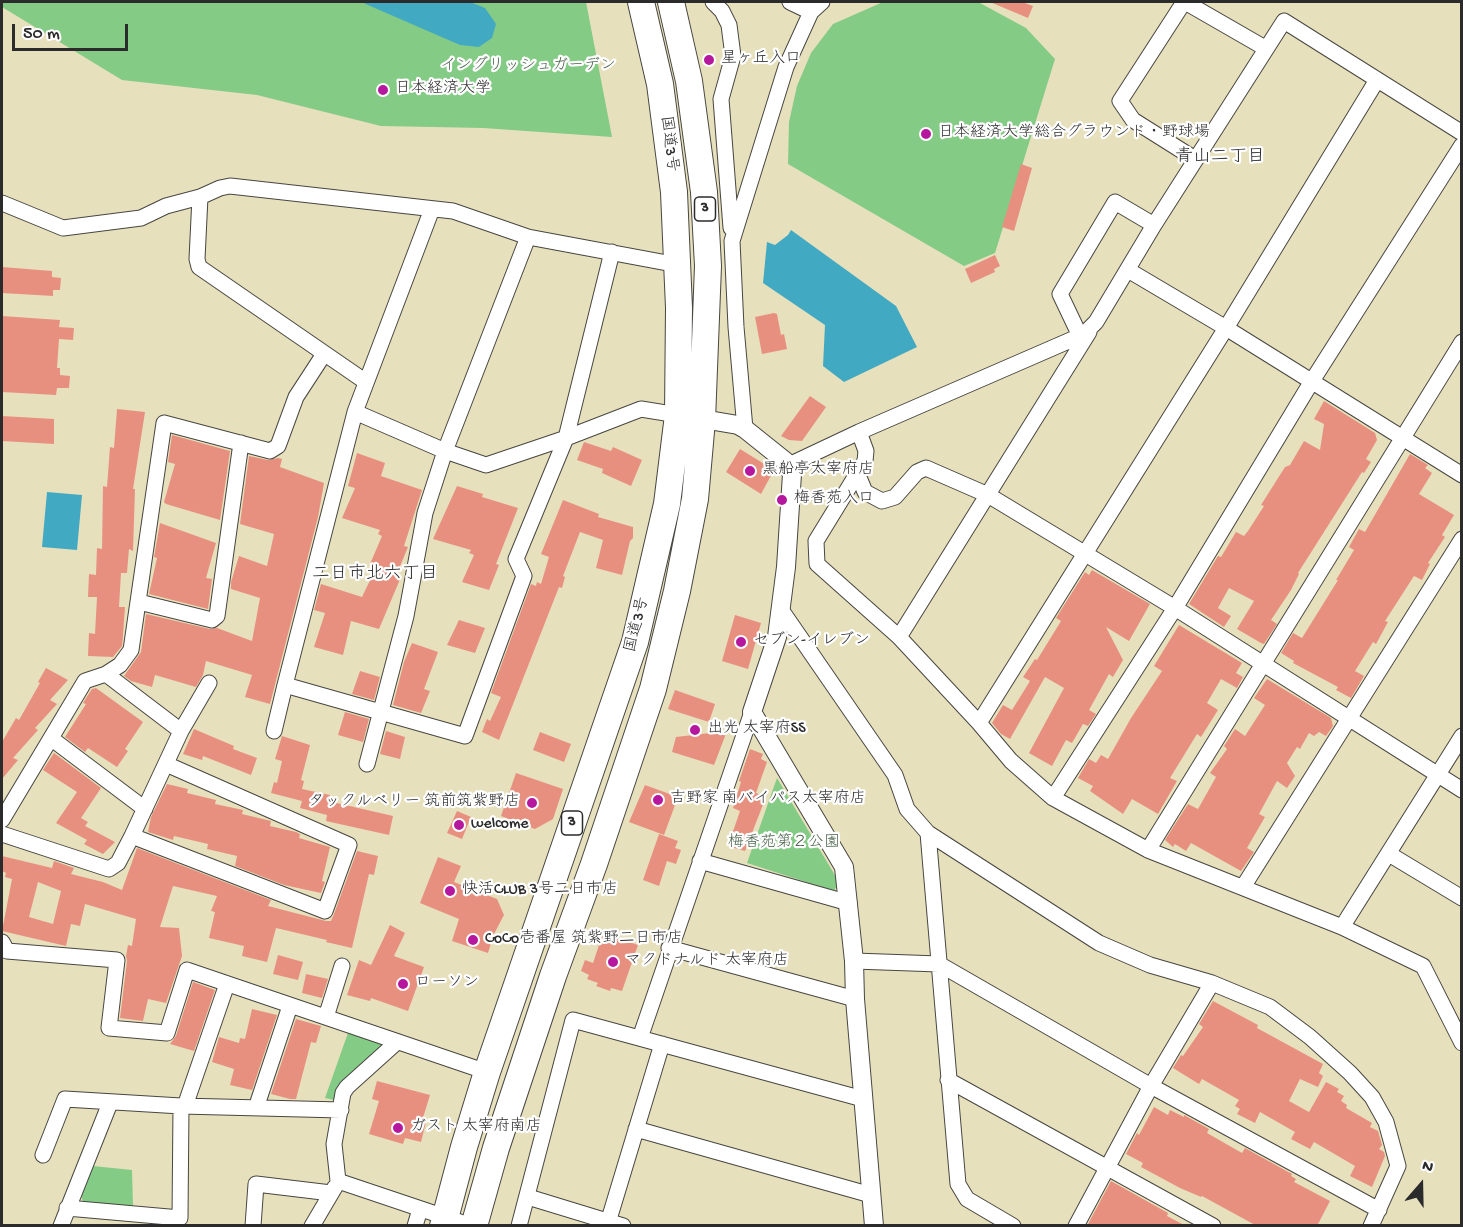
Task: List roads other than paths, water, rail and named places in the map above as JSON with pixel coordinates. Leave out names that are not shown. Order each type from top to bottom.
[{"type":"highway","name":"国道3号","points":[[473,1226],[496,1148],[553,976],[594,864],[653,689],[677,591],[695,499],[674,192],[660,84],[641,2]]},
{"type":"highway","name":"国道3号","points":[[444,1221],[487,1072],[635,642],[690,417],[708,266],[704,192],[689,81],[671,2]]},
{"type":"street","points":[[713,2],[722,11],[729,25],[733,56],[721,99],[745,429]]},
{"type":"street","points":[[732,241],[786,67],[817,7],[790,2]]},
{"type":"street","points":[[1196,159],[1133,120],[1120,101],[1185,2],[1265,48]]},
{"type":"street","points":[[898,637],[1096,322],[1154,225],[1284,21],[1461,132]]},
{"type":"street","points":[[979,723],[1086,555],[1377,80]]},
{"type":"street","points":[[1053,798],[1175,608],[1312,381],[1461,145]]},
{"type":"street","points":[[2,203],[63,228],[141,218],[166,206],[230,186],[453,211],[528,237],[678,265]]},
{"type":"street","points":[[200,197],[197,259],[199,267],[366,382]]},
{"type":"street","points":[[1080,336],[1060,294],[1115,202],[1154,225]]},
{"type":"street","points":[[274,731],[355,412],[432,209]]},
{"type":"street","points":[[367,764],[406,616],[425,513],[445,451],[528,237]]},
{"type":"street","points":[[285,685],[465,736],[524,576],[516,559],[566,438],[612,252]]},
{"type":"street","points":[[1128,270],[1226,328],[1461,475]]},
{"type":"street","points":[[789,465],[859,432],[1080,336],[1096,322]]},
{"type":"street","points":[[1148,850],[1461,342]]},
{"type":"street","points":[[2,820],[84,681],[106,674],[120,664],[131,650],[164,423],[270,451],[278,446],[296,397],[324,354]]},
{"type":"street","points":[[355,412],[445,451],[486,465],[641,409],[738,426],[745,429],[789,465],[792,474],[782,611],[777,637],[639,1038]]},
{"type":"street","points":[[859,432],[867,456],[858,475],[816,542],[817,564],[898,637],[979,723],[1011,761],[1053,798],[1148,850],[1342,927],[1423,966],[1456,1019],[1461,1043]]},
{"type":"street","points":[[139,602],[212,620],[218,616],[241,443]]},
{"type":"street","points":[[858,475],[865,492],[882,501],[895,497],[917,472],[926,468],[988,495],[1175,608],[1461,790]]},
{"type":"street","points":[[1243,887],[1461,539]]},
{"type":"street","points":[[782,611],[895,776],[908,809],[928,833],[1099,943],[1150,965],[1212,983],[1270,1007],[1310,1037],[1350,1073],[1372,1098],[1386,1122],[1398,1166],[1371,1226]]},
{"type":"street","points":[[106,674],[182,731]]},
{"type":"street","points":[[2,834],[108,869],[118,863],[182,731],[209,684]]},
{"type":"street","points":[[752,712],[844,867],[854,961],[855,999],[874,1226]]},
{"type":"street","points":[[1342,927],[1461,736]]},
{"type":"street","points":[[52,738],[145,809]]},
{"type":"street","points":[[132,836],[325,911],[349,845],[166,764]]},
{"type":"street","points":[[928,833],[958,1184],[967,1199],[1013,1226]]},
{"type":"street","points":[[1389,854],[1461,898]]},
{"type":"street","points":[[700,861],[849,903]]},
{"type":"street","points":[[2,942],[7,951],[117,960],[109,1028],[167,1033],[187,970],[487,1072]]},
{"type":"street","points":[[669,948],[855,999]]},
{"type":"street","points":[[854,961],[939,964],[1151,1086],[1379,1210]]},
{"type":"street","points":[[326,1017],[342,966]]},
{"type":"street","points":[[1076,1226],[1151,1086],[1212,983]]},
{"type":"street","points":[[67,1208],[180,1218],[183,1106],[227,984]]},
{"type":"street","points":[[256,1108],[290,1006]]},
{"type":"street","points":[[519,1226],[573,1020],[863,1099]]},
{"type":"street","points":[[312,1226],[335,1187],[334,1144],[343,1093],[397,1042]]},
{"type":"street","points":[[528,1197],[613,1224],[636,1129],[662,1044]]},
{"type":"street","points":[[948,1080],[1213,1226]]},
{"type":"street","points":[[43,1155],[64,1100],[340,1110]]},
{"type":"street","points":[[61,1226],[110,1103]]},
{"type":"street","points":[[636,1129],[871,1195]]},
{"type":"street","points":[[254,1226],[256,1184],[335,1187],[420,1209],[444,1221],[473,1226]]},
{"type":"street","points":[[415,1226],[420,1209]]},
{"type":"water","points":[[361,2],[470,2],[485,8],[496,24],[492,38],[479,47],[460,45]]},
{"type":"water","points":[[791,230],[896,306],[917,347],[844,382],[823,366],[825,325],[763,283],[767,242],[775,245]]},
{"type":"water","points":[[47,492],[82,495],[77,550],[42,547]]},
{"type":"place","name":"星ヶ丘入口","points":[[709,60]]},
{"type":"place","name":"日本経済大学","points":[[383,90]]},
{"type":"place","name":"日本経済大学総合グラウンド・野球場","points":[[926,134]]},
{"type":"place","name":"黒船亭太宰府店","points":[[750,471]]},
{"type":"place","name":"梅香苑入口","points":[[782,500]]},
{"type":"place","name":"セブン-イレブン","points":[[741,642]]},
{"type":"place","name":"出光 太宰府SS","points":[[695,730]]},
{"type":"place","name":"吉野家 南バイパス太宰府店","points":[[658,800]]},
{"type":"place","name":"タックルベリー 筑前筑紫野店","points":[[532,803]]},
{"type":"place","name":"welcome","points":[[459,825]]},
{"type":"place","name":"快活CLUB 3号二日市店","points":[[450,891]]},
{"type":"place","name":"CoCo壱番屋 筑紫野二日市店","points":[[473,940]]},
{"type":"place","name":"マクドナルド 太宰府店","points":[[613,962]]},
{"type":"place","name":"ローソン","points":[[403,984]]},
{"type":"place","name":"ガスト 太宰府南店","points":[[398,1128]]},
{"type":"district","name":"青山二丁目","points":[[1220,158]]},
{"type":"district","name":"二日市北六丁目","points":[[375,575]]},
{"type":"park label","name":"イングリッシュガーデン","points":[[528,67]]},
{"type":"park label","name":"梅香苑第２公園","points":[[784,844]]}]
